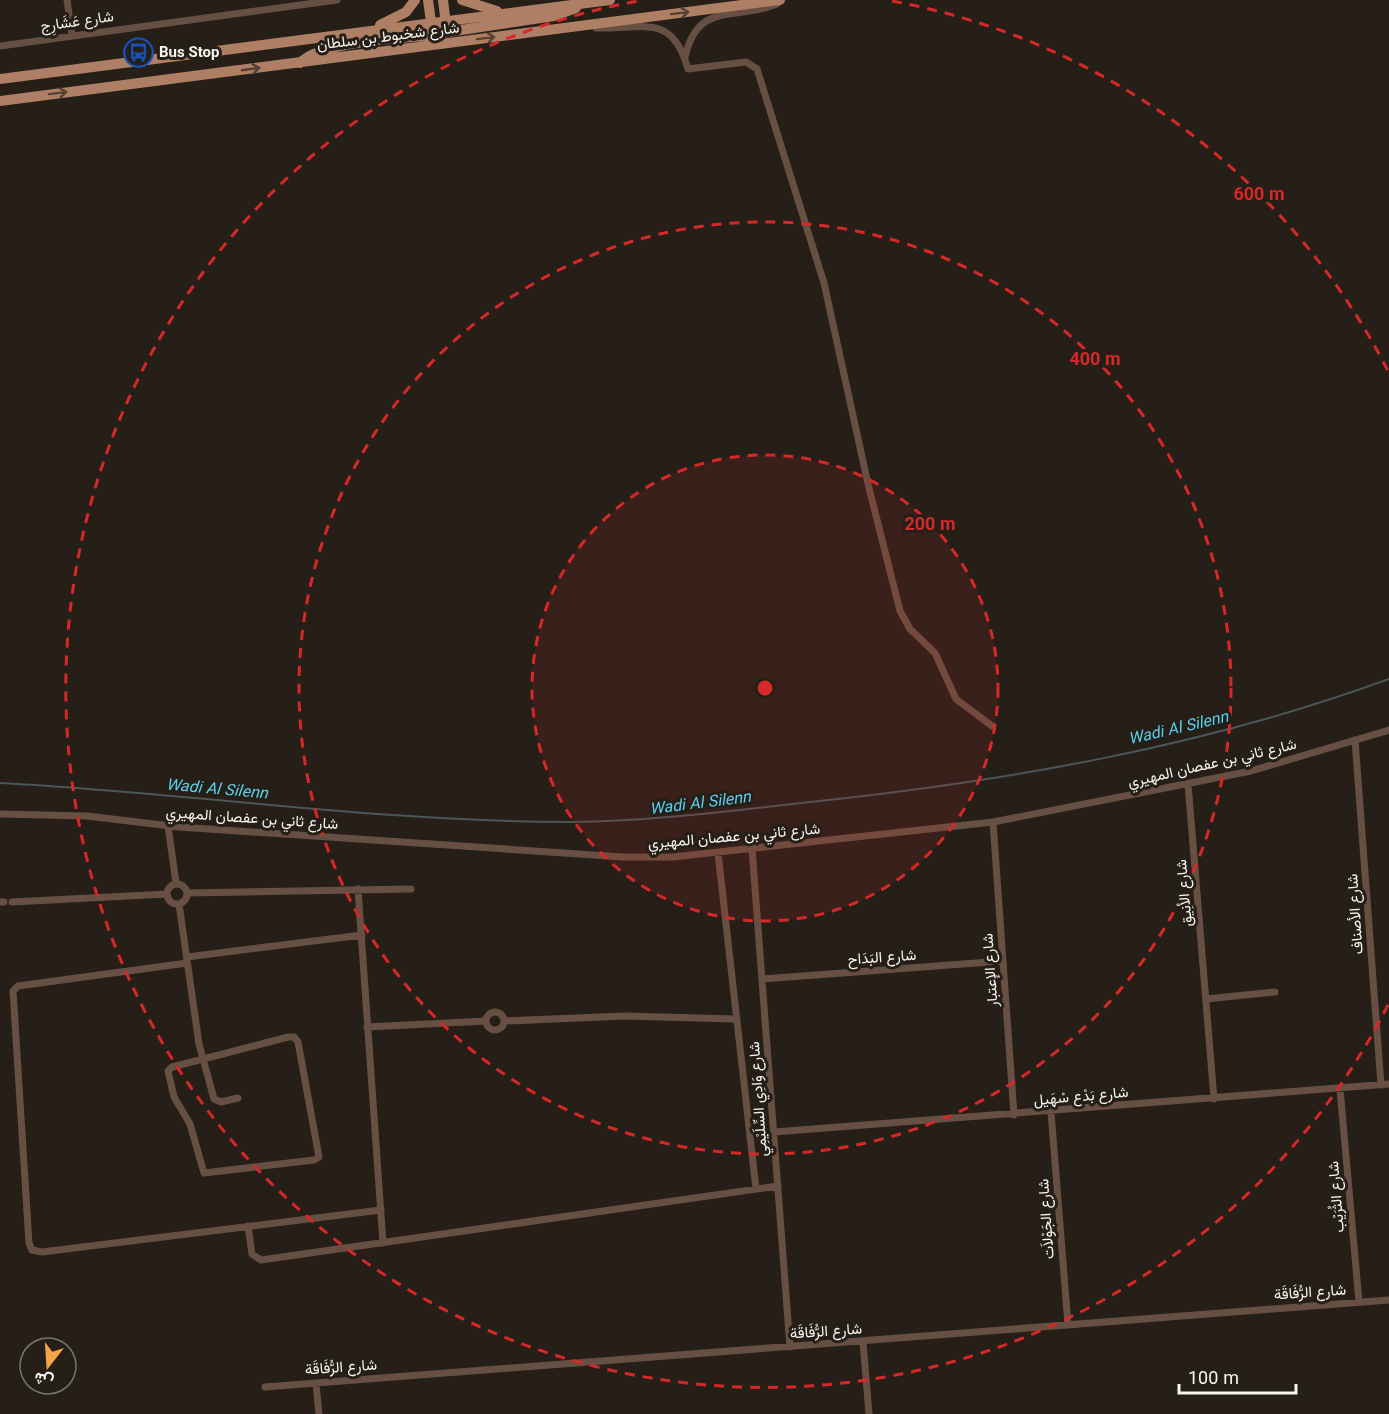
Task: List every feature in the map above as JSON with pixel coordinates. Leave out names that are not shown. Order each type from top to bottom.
[{"type":"main road","points":[[363,32],[399,17],[415,0]]},
{"type":"main road","points":[[428,0],[432,34],[437,36],[446,26],[555,16],[580,4]]},
{"type":"main road","points":[[443,0],[448,43]]},
{"type":"main road","points":[[462,0],[477,7],[506,13]]},
{"type":"main road","name":"شارع شخبوط بن سلطان","points":[[0,101],[300,63],[432,34],[446,26],[506,13],[610,0]]},
{"type":"main road","name":"شارع شخبوط بن سلطان","points":[[0,79],[363,32],[432,34],[448,43],[782,0]]},
{"type":"street","points":[[67,0],[72,35]]},
{"type":"street","name":"شارع عَشَارِج","points":[[0,46],[337,0]]},
{"type":"street","points":[[685,57],[691,38],[704,22],[720,15],[763,9],[782,0]]},
{"type":"street","points":[[580,26],[608,28],[655,26],[673,38],[685,57],[688,69],[746,62],[756,69],[824,283],[868,484],[900,611],[910,629],[935,653],[956,699],[992,726]]},
{"type":"street","name":"شارع ثاني بن عفصان المهيري","points":[[0,814],[87,816],[168,826],[631,857],[718,853],[993,822],[1269,766],[1389,730]]},
{"type":"street","name":"شارع الأصناف","points":[[1355,740],[1385,1085]]},
{"type":"street","name":"شارع الأنِيق","points":[[1188,784],[1214,1099]]},
{"type":"street","name":"شارع الإعتبار","points":[[993,822],[1014,1115]]},
{"type":"street","points":[[168,826],[176,883]]},
{"type":"street","name":"شارع وَادِي السِّلَيْمِي","points":[[752,849],[790,1347]]},
{"type":"street","points":[[718,853],[734,1018],[756,1189]]},
{"type":"street","points":[[176,883],[183,885],[188,893],[185,901],[179,904],[171,902],[167,894],[170,886],[176,883]]},
{"type":"street","points":[[358,889],[383,1243]]},
{"type":"street","points":[[188,893],[411,889]]},
{"type":"street","points":[[5,902],[167,894]]},
{"type":"street","points":[[179,904],[202,1059],[214,1099],[221,1102],[238,1098]]},
{"type":"street","points":[[362,935],[18,986],[14,989],[29,1243],[32,1250],[42,1252],[381,1210]]},
{"type":"street","name":"شارع البَدَاح","points":[[762,979],[1003,961]]},
{"type":"street","points":[[1206,999],[1275,992]]},
{"type":"street","points":[[486,1021],[488,1015],[494,1012],[500,1013],[505,1021]]},
{"type":"street","points":[[505,1021],[625,1016],[734,1018]]},
{"type":"street","points":[[486,1021],[491,1029],[497,1030],[503,1027],[505,1021]]},
{"type":"street","points":[[367,1027],[486,1021]]},
{"type":"street","points":[[288,1037],[297,1039],[319,1157],[314,1160],[204,1173],[190,1124],[174,1097],[167,1074],[172,1067],[202,1059],[288,1037]]},
{"type":"street","name":"شارع بَدْع سْهَيل","points":[[774,1132],[1385,1085]]},
{"type":"street","name":"شارع الثُرَيْب","points":[[1340,1089],[1359,1302]]},
{"type":"street","name":"شارع الجَوْلاَت","points":[[1052,1112],[1068,1325]]},
{"type":"street","points":[[248,1226],[252,1254],[258,1259],[778,1186]]},
{"type":"street","name":"شارع الرُّفَاقَة","points":[[265,1387],[1389,1300]]},
{"type":"street","points":[[863,1342],[869,1414]]},
{"type":"street","points":[[316,1383],[319,1414]]},
{"type":"waterway","name":"Wadi Al Silenn","points":[[0,783],[356,812],[499,821],[571,822],[661,818],[884,793],[1031,772],[1104,758],[1248,724],[1389,679]]},
{"type":"place","name":"Bus Stop","points":[[138,52]]}]
